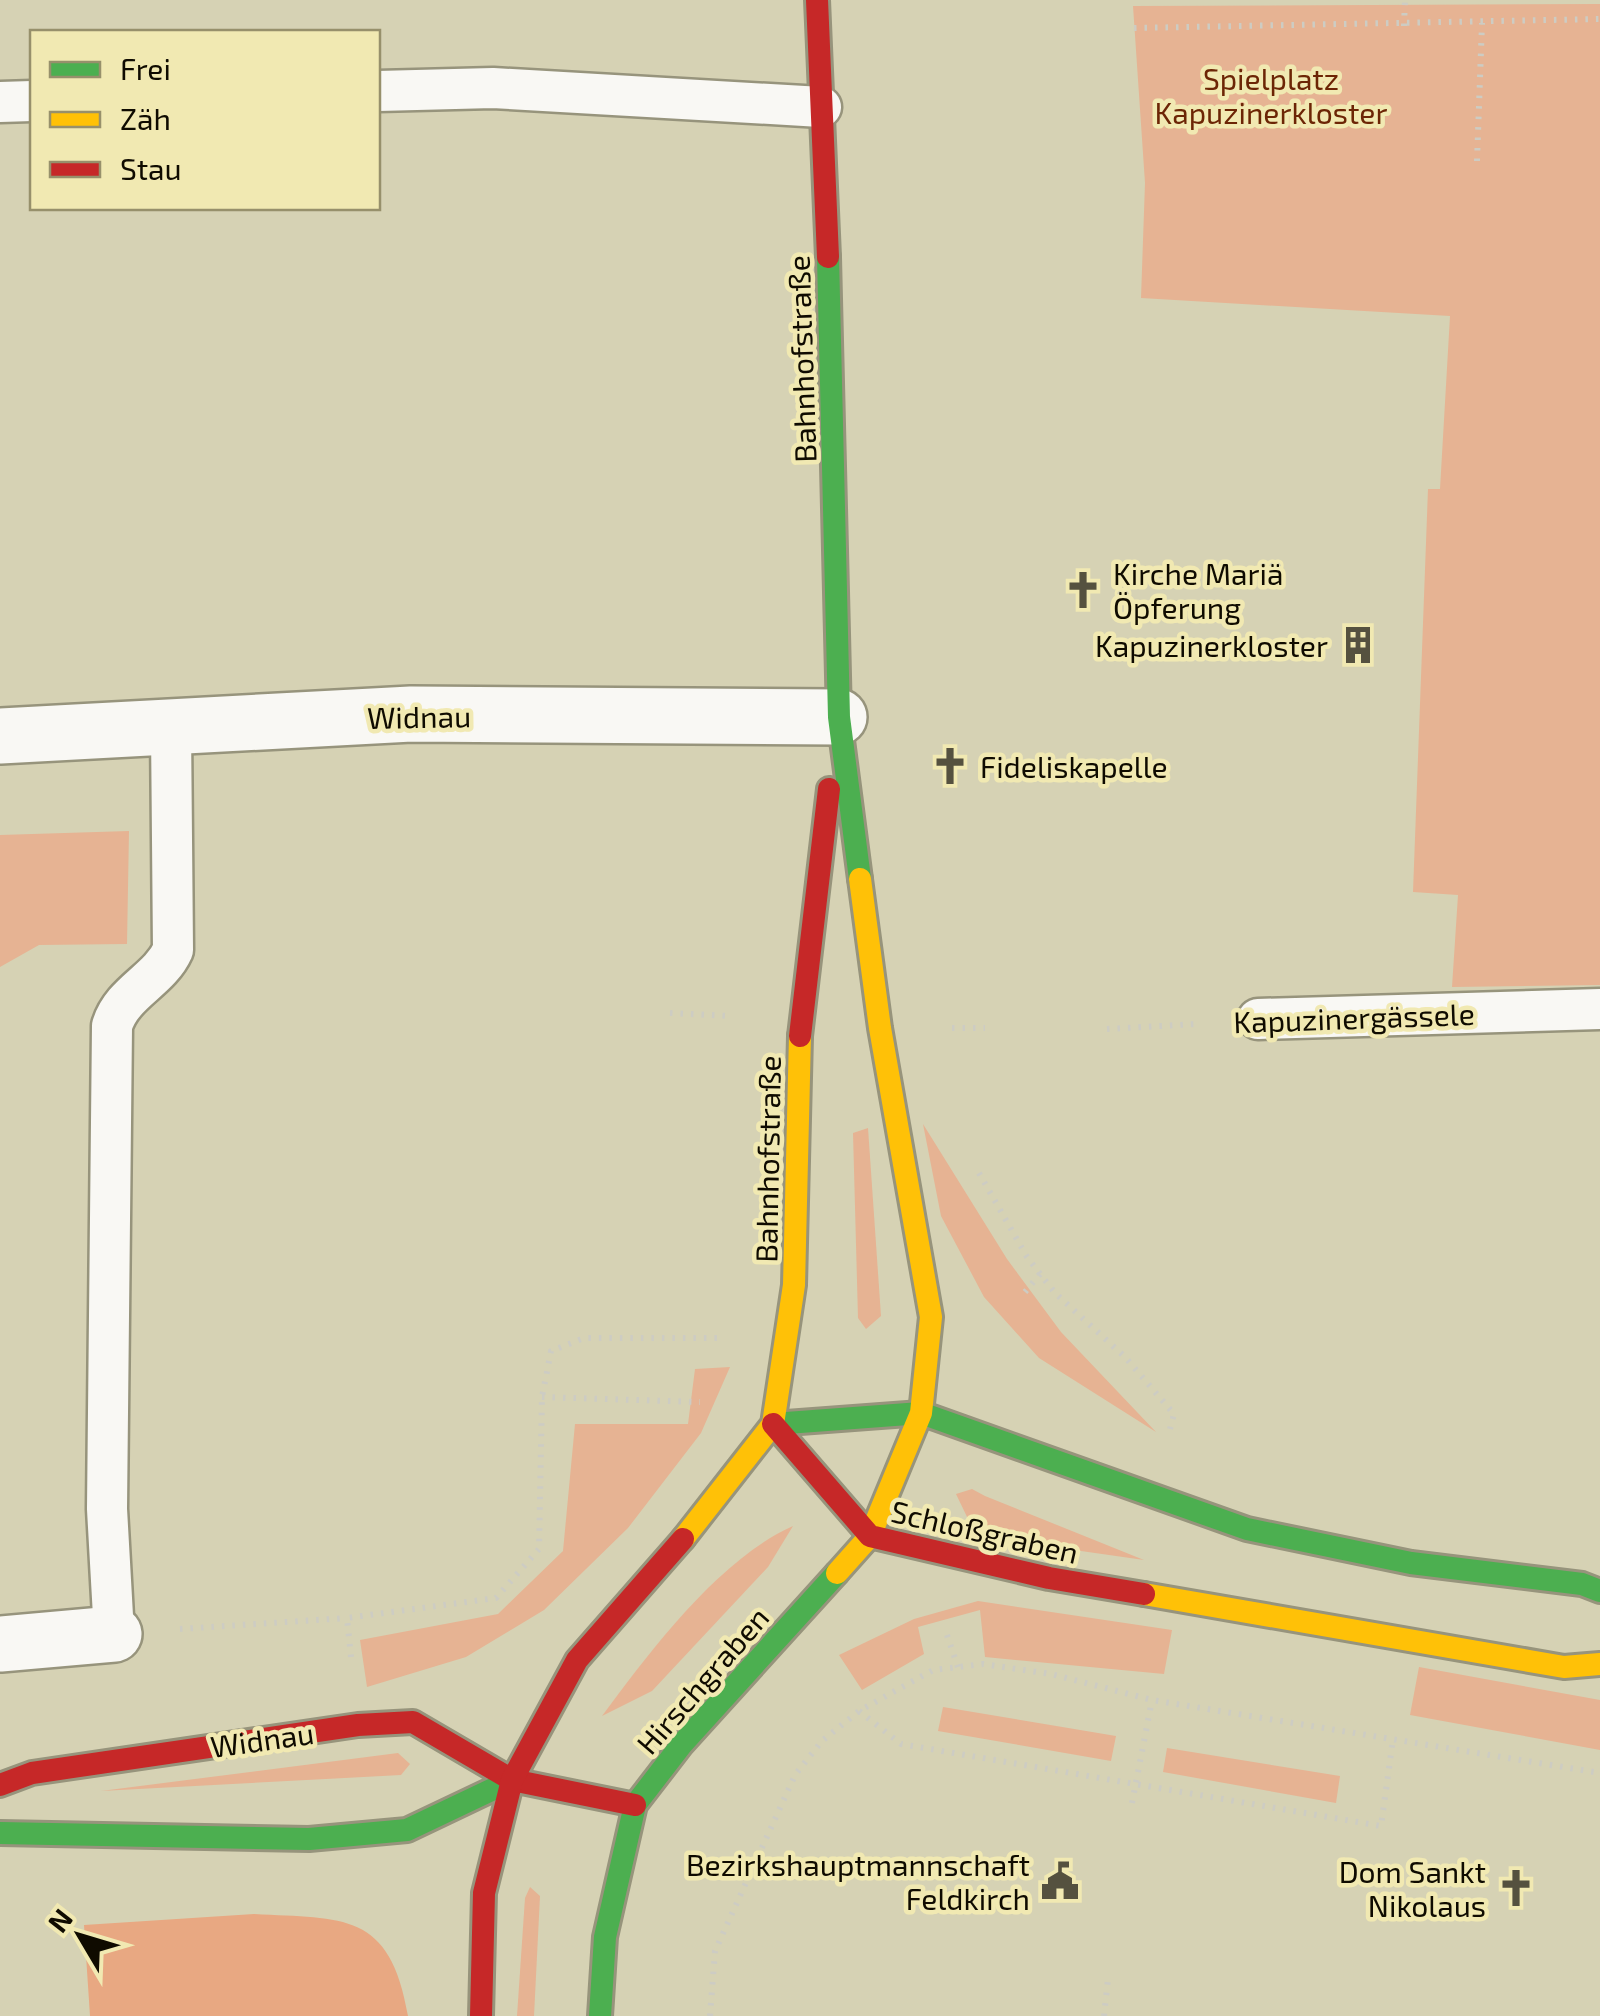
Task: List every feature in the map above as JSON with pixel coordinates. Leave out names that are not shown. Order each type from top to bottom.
[{"type":"main road","name":"Bahnhofstraße","points":[[817,0],[839,717],[880,1028],[931,1318],[921,1414]]},
{"type":"main road","name":"Bahnhofstraße","points":[[773,1424],[794,1285],[801,1009],[839,717]]},
{"type":"main road","points":[[481,2016],[484,1894],[512,1780],[577,1660],[719,1498],[773,1424],[921,1414],[1247,1529],[1411,1563],[1582,1584],[1600,1591]]},
{"type":"main road","name":"Hirschgraben","points":[[600,2016],[605,1936],[636,1805],[682,1744],[870,1536],[921,1414]]},
{"type":"main road","name":"Schloßgraben","points":[[773,1424],[870,1536],[1049,1578],[1564,1667],[1600,1664]]},
{"type":"main road","name":"Widnau","points":[[0,1785],[32,1773],[358,1725],[412,1722],[512,1780],[636,1805]]},
{"type":"main road","points":[[0,1832],[309,1839],[407,1830],[512,1780]]},
{"type":"street","name":"Widnau","points":[[0,736],[411,714],[839,717]]},
{"type":"street","points":[[0,1644],[114,1634]]},
{"type":"lane","points":[[380,91],[492,88],[821,107]]},
{"type":"lane","points":[[0,102],[30,101]]},
{"type":"lane","points":[[114,1634],[107,1509],[112,1026],[127,998],[161,970],[173,950],[171,728]]},
{"type":"lane","name":"Kapuzinergässele","points":[[1258,1019],[1600,1009]]},
{"type":"path","points":[[1404,0],[1404,26]]},
{"type":"path","points":[[1134,28],[1404,26],[1600,19]]},
{"type":"path","points":[[1477,161],[1482,23]]},
{"type":"path","points":[[670,1013],[728,1016]]},
{"type":"path","name":"Kapuzinergässele","points":[[1108,1029],[1258,1019]]},
{"type":"path","points":[[975,1166],[1040,1274],[1126,1357]]},
{"type":"path","points":[[1024,1292],[1040,1274]]},
{"type":"path","points":[[114,1634],[347,1618],[496,1598],[539,1550],[542,1397],[550,1351],[584,1338],[726,1338]]},
{"type":"path","points":[[542,1397],[700,1402]]},
{"type":"path","points":[[347,1618],[352,1674]]},
{"type":"path","points":[[947,1635],[958,1667]]},
{"type":"path","points":[[710,2016],[715,1951],[769,1826],[804,1764],[822,1741],[859,1711],[934,1670],[984,1664],[1051,1674],[1152,1700],[1600,1773]]},
{"type":"path","points":[[1132,1803],[1152,1700]]},
{"type":"path","points":[[859,1711],[901,1744],[1381,1826],[1393,1740]]},
{"type":"path","points":[[1104,2016],[1108,1979]]},
{"type":"green space","name":"Spielplatz Kapuzinerkloster","points":[[1600,4],[1600,985],[1452,987],[1458,895],[1413,892],[1428,489],[1440,489],[1450,316],[1141,298],[1145,183],[1133,6]]},
{"type":"green space","points":[[129,831],[127,944],[39,945],[0,967],[0,835]]},
{"type":"green space","points":[[923,1124],[1007,1259],[1061,1332],[1156,1432],[1039,1358],[984,1297],[941,1216]]},
{"type":"green space","points":[[868,1128],[881,1316],[866,1329],[858,1318],[853,1133]]},
{"type":"green space","points":[[730,1367],[701,1433],[628,1528],[544,1610],[466,1657],[367,1687],[360,1640],[498,1614],[563,1551],[575,1424],[688,1424],[695,1369]]},
{"type":"green space","points":[[972,1489],[1144,1560],[1067,1549],[969,1521],[956,1494]]},
{"type":"green space","points":[[793,1526],[768,1567],[652,1691],[602,1716],[664,1636],[713,1583],[739,1560]]},
{"type":"green space","points":[[978,1601],[1172,1630],[1164,1674],[985,1657],[980,1610],[918,1627],[924,1654],[862,1690],[839,1655],[914,1619]]},
{"type":"green space","points":[[1419,1667],[1600,1700],[1600,1750],[1410,1715]]},
{"type":"green space","points":[[943,1707],[1116,1736],[1111,1761],[938,1731]]},
{"type":"green space","points":[[1167,1748],[1340,1776],[1336,1803],[1163,1772]]},
{"type":"green space","points":[[398,1753],[410,1764],[401,1775],[101,1791]]},
{"type":"green space","points":[[530,1887],[540,1896],[534,2016],[517,2016],[525,1898]]},
{"type":"shaded area","points":[[254,1914],[338,1921],[375,1939],[389,1956],[408,2016],[90,2016],[84,1925]]},
{"type":"traffic: fast","points":[[828,257],[839,717],[860,879]]},
{"type":"traffic: fast","points":[[773,1424],[921,1413],[1247,1529],[1411,1563],[1582,1584],[1600,1591]]},
{"type":"traffic: fast","points":[[600,2016],[605,1937],[635,1805],[682,1744],[837,1573]]},
{"type":"traffic: fast","points":[[0,1833],[309,1839],[407,1830],[512,1780]]},
{"type":"traffic: slow","points":[[837,1573],[870,1536],[921,1413],[931,1317],[880,1028],[860,879]]},
{"type":"traffic: slow","points":[[683,1539],[773,1424],[794,1285],[800,1036]]},
{"type":"traffic: slow","points":[[1144,1594],[1564,1667],[1600,1664]]},
{"type":"traffic: jam","points":[[817,0],[828,257]]},
{"type":"traffic: jam","points":[[800,1036],[829,789]]},
{"type":"traffic: jam","points":[[773,1424],[870,1536],[1049,1578],[1144,1594]]},
{"type":"traffic: jam","points":[[481,2016],[484,1893],[512,1780],[577,1660],[683,1539]]},
{"type":"traffic: jam","points":[[0,1785],[32,1773],[358,1725],[413,1722],[512,1780],[635,1805]]},
{"type":"place","name":"Kirche Mariä Öpferung","points":[[1083,590]]},
{"type":"place","name":"Kapuzinerkloster","points":[[1358,645]]},
{"type":"place","name":"Fideliskapelle","points":[[950,766]]},
{"type":"place","name":"Bezirkshauptmannschaft Feldkirch","points":[[1060,1881]]},
{"type":"place","name":"Dom Sankt Nikolaus","points":[[1516,1888]]}]
